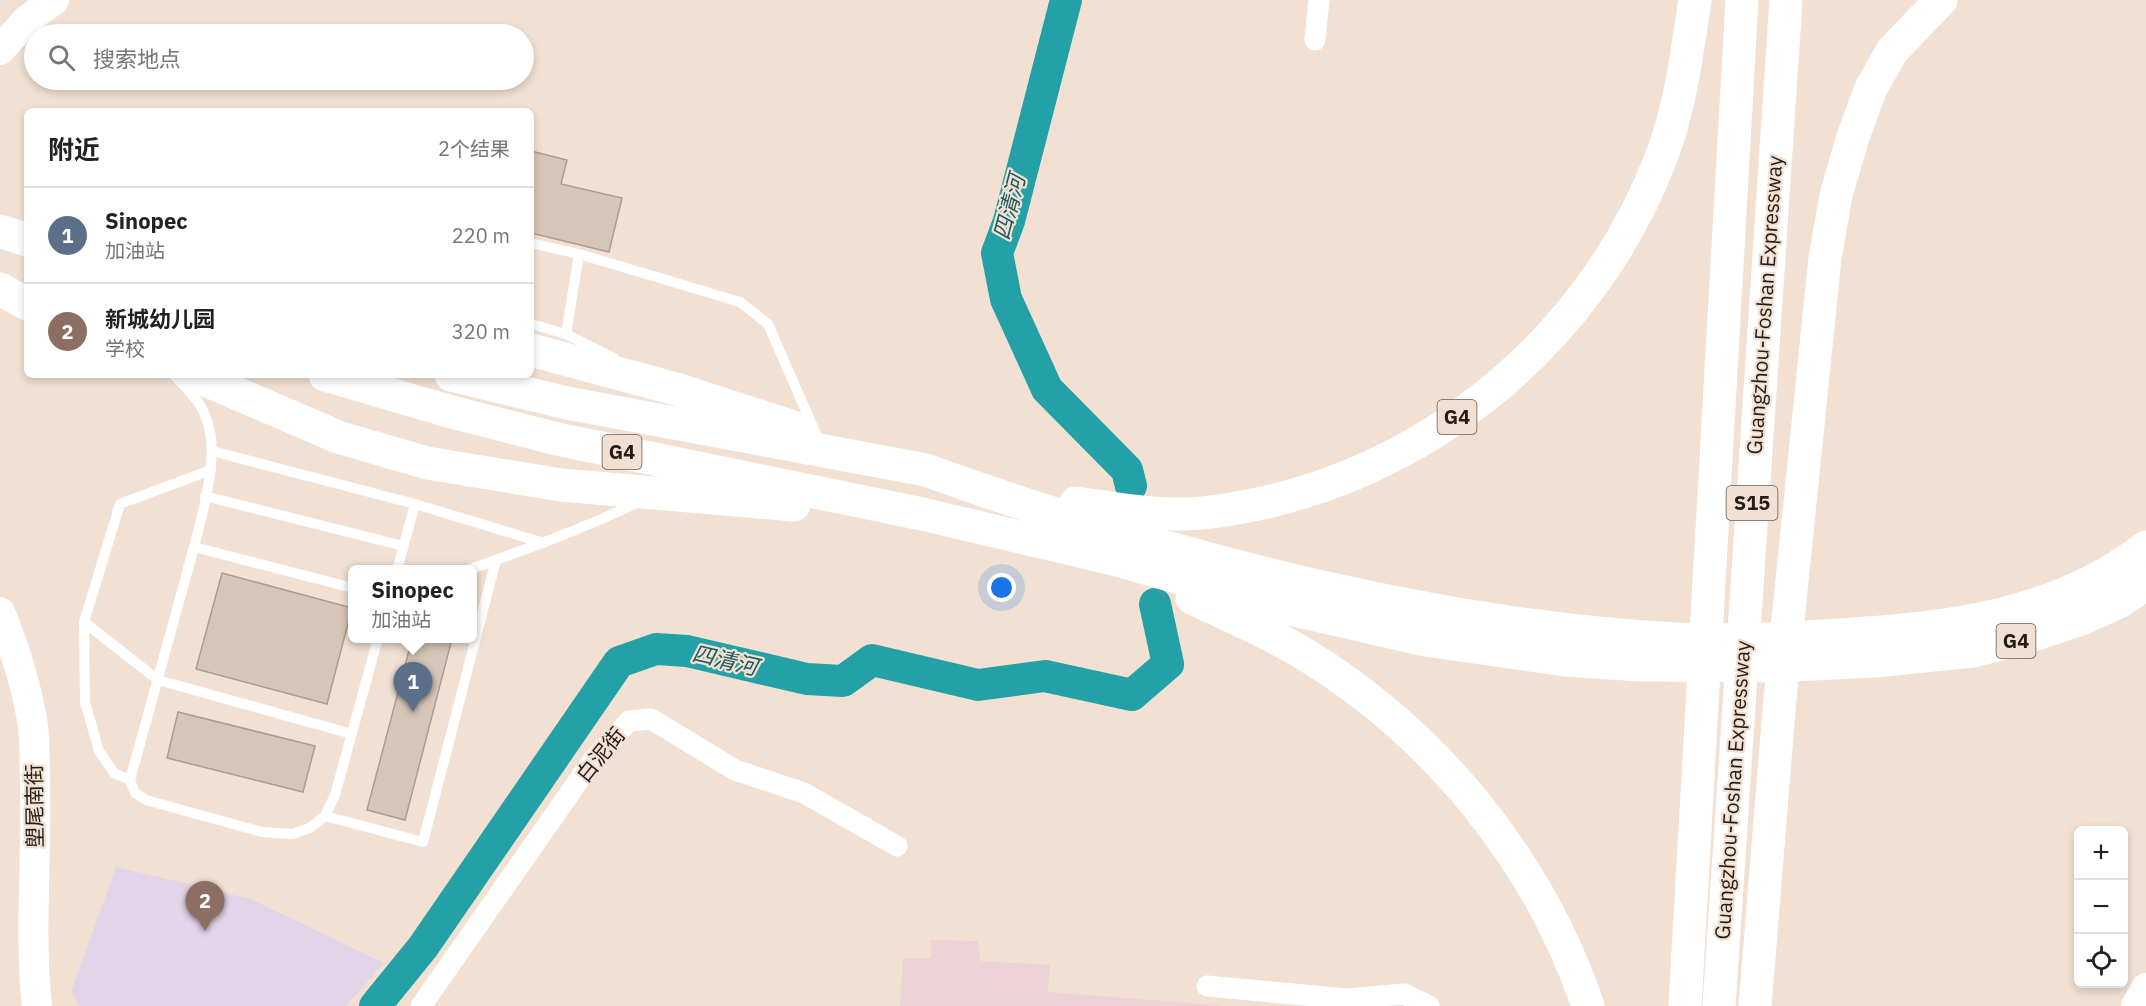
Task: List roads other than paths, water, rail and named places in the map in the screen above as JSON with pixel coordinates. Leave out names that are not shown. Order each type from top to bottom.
[{"type":"highway","name":"G4","points":[[464,378],[567,403],[926,470],[982,491],[1148,513],[1202,513],[1291,495],[1348,477],[1448,424],[1482,400],[1527,362],[1565,320],[1605,269],[1634,218],[1662,154],[1682,86],[1695,0]]},
{"type":"highway","name":"Guangzhou-Foshan Expressway","points":[[1684,1006],[1742,0]]},
{"type":"highway","name":"Guangzhou-Foshan Expressway","points":[[1719,1006],[1786,0]]},
{"type":"highway","points":[[1755,1006],[1780,698],[1825,258],[1836,195],[1853,137],[1871,88],[1892,51],[1941,0]]},
{"type":"highway","points":[[0,229],[24,232]]},
{"type":"highway","points":[[0,229],[24,239]]},
{"type":"highway","points":[[0,280],[24,287]]},
{"type":"highway","points":[[0,289],[24,302]]},
{"type":"highway","points":[[534,351],[676,389],[926,470]]},
{"type":"highway","points":[[201,378],[338,437],[427,463],[561,485],[922,514]]},
{"type":"highway","name":"G4","points":[[336,378],[448,411],[557,439],[922,514],[1113,559],[1285,608],[1425,640],[1572,646]]},
{"type":"highway","points":[[982,491],[1174,550],[1334,590],[1448,614],[1572,646],[1679,639],[1776,639],[1873,647],[1951,624],[1994,617],[2034,606],[2079,589],[2120,567],[2146,547]]},
{"type":"highway","points":[[1113,559],[1306,655],[1367,698],[1426,746],[1470,796],[1508,848],[1545,906],[1575,969],[1588,1006]]},
{"type":"highway","name":"G4","points":[[1873,647],[1973,651],[2025,638],[2081,619],[2109,607],[2146,584]]},
{"type":"street","points":[[0,50],[27,20],[54,0]]},
{"type":"street","points":[[1315,40],[1319,0]]},
{"type":"street","name":"塱尾南街","points":[[0,612],[26,688],[33,728],[37,825],[34,979],[37,1006]]},
{"type":"street","name":"白泥街","points":[[421,1006],[593,760],[629,721],[651,719],[735,770],[804,793],[897,846]]},
{"type":"street","points":[[1207,986],[1347,999],[1404,994],[1429,1006]]},
{"type":"street","points":[[2136,1006],[2146,988]]},
{"type":"lane","points":[[534,244],[579,254],[740,302],[768,324],[816,434]]},
{"type":"lane","points":[[566,334],[579,254]]},
{"type":"lane","points":[[534,325],[566,334],[676,389]]},
{"type":"lane","points":[[177,378],[200,402],[207,418],[212,451],[211,470],[194,547],[130,780],[135,793],[146,800],[262,832],[292,834],[310,828],[325,816],[335,795],[377,643]]},
{"type":"lane","points":[[212,451],[415,504],[544,543]]},
{"type":"lane","points":[[130,780],[114,773],[99,752],[85,702],[84,622],[120,504],[211,470]]},
{"type":"lane","points":[[477,567],[607,518],[660,492]]},
{"type":"lane","points":[[205,496],[403,546]]},
{"type":"lane","points":[[398,565],[415,504]]},
{"type":"lane","points":[[194,547],[348,587]]},
{"type":"lane","points":[[477,633],[496,560]]},
{"type":"lane","points":[[84,622],[158,680],[352,734]]},
{"type":"lane","points":[[325,816],[423,842],[475,643]]},
{"type":"waterway","name":"四清河","points":[[1066,0],[1009,221],[997,253],[1006,299],[1047,389],[1127,470],[1131,486]]},
{"type":"waterway","name":"四清河","points":[[375,1006],[423,947],[619,662],[656,649],[687,651],[807,679],[843,681],[872,660],[978,685],[1045,676],[1132,695],[1168,664],[1155,604]]},
{"type":"place","name":"Sinopec","points":[[413,712]]},
{"type":"place","name":"新城幼儿园","points":[[205,931]]}]
